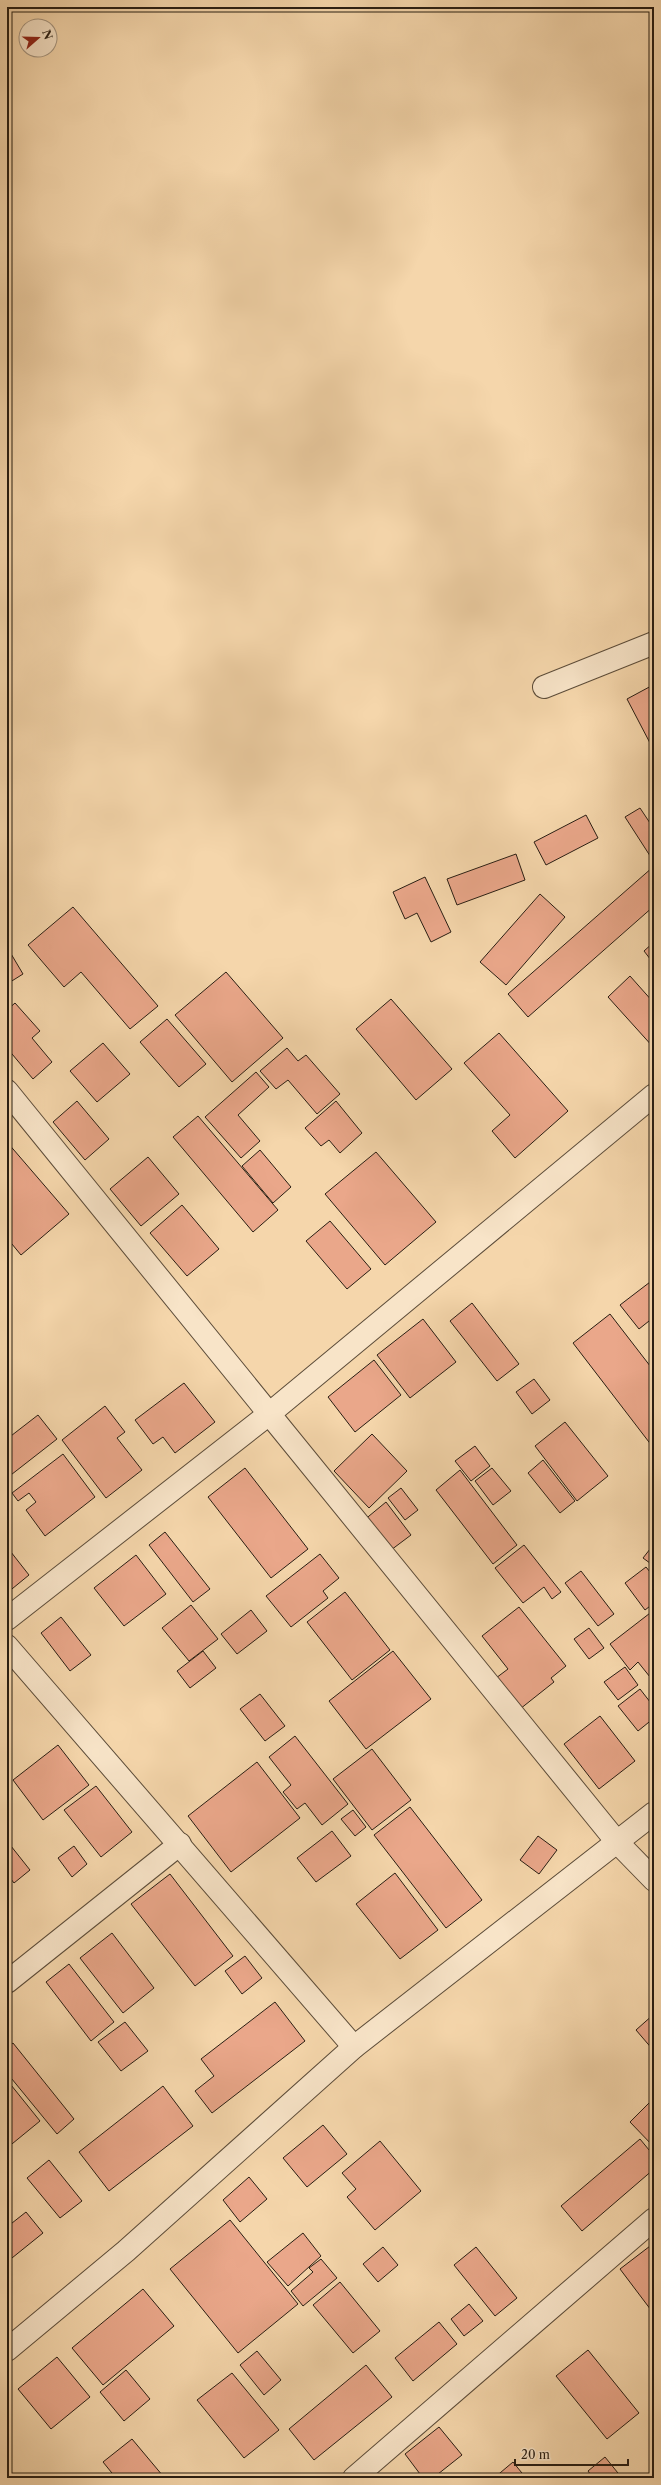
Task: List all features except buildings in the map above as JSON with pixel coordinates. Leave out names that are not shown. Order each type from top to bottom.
[{"type":"street","points":[[544,687],[654,643]]},
{"type":"street","points":[[7,1091],[617,1842],[654,1880]]},
{"type":"street","points":[[7,1619],[269,1414],[654,1095]]},
{"type":"street","points":[[7,1646],[180,1844],[354,2047]]},
{"type":"street","points":[[7,2350],[126,2251],[354,2047],[654,1813]]},
{"type":"street","points":[[7,1982],[180,1844]]},
{"type":"street","points":[[354,2478],[654,2219]]}]
